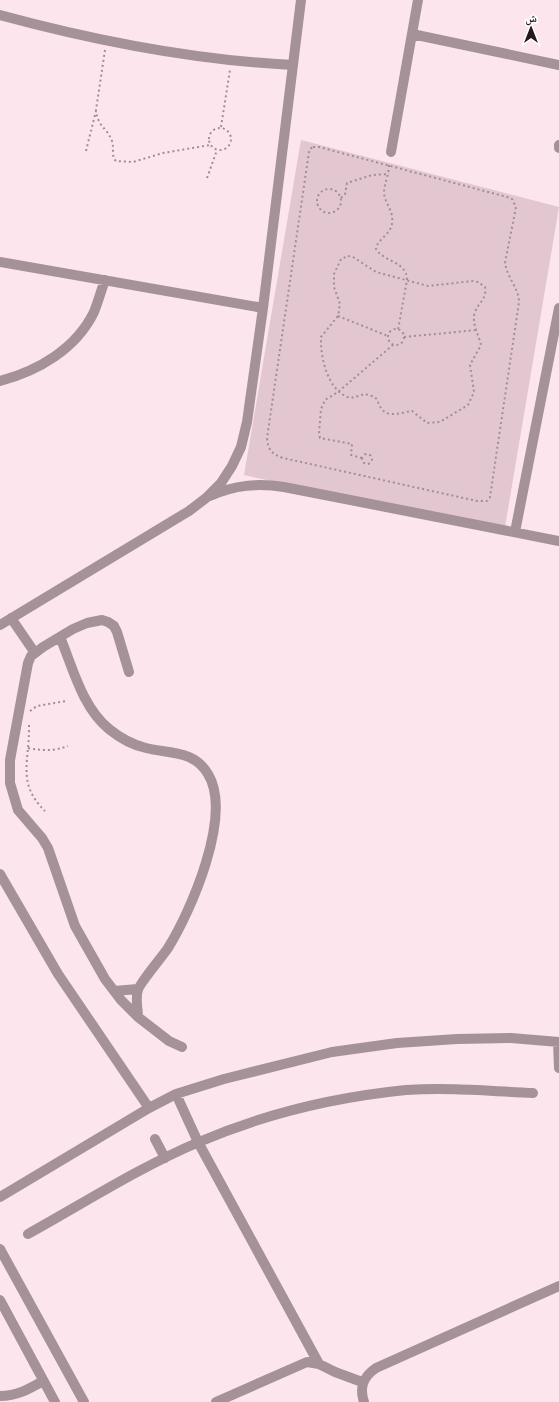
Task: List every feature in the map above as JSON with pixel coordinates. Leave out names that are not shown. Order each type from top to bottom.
[{"type":"street","points":[[0,625],[189,511],[206,498],[221,483],[232,466],[241,447],[247,422],[263,308],[301,0]]},
{"type":"street","points":[[391,152],[418,0]]},
{"type":"street","points":[[0,15],[106,41],[167,53],[231,61],[293,65]]},
{"type":"street","points":[[412,34],[559,64]]},
{"type":"street","points":[[0,262],[263,308]]},
{"type":"street","points":[[0,381],[12,378],[52,359],[68,346],[83,330],[94,312],[104,280]]},
{"type":"street","points":[[515,532],[559,308]]},
{"type":"street","points":[[206,498],[225,490],[238,487],[264,484],[284,486],[559,541]]},
{"type":"street","points":[[11,618],[35,653]]},
{"type":"street","points":[[129,672],[114,626],[102,620],[87,623],[60,637],[31,656],[25,671],[10,760],[10,783],[18,810],[42,838],[48,848],[75,926],[114,991],[138,1017],[169,1041],[182,1047]]},
{"type":"street","points":[[60,637],[87,702],[97,718],[108,729],[134,744],[190,757],[201,764],[209,775],[213,787],[214,818],[210,850],[201,880],[181,926],[168,948],[138,989],[138,1017]]},
{"type":"street","points":[[0,874],[58,974],[149,1108]]},
{"type":"street","points":[[114,991],[138,989]]},
{"type":"street","points":[[0,1197],[149,1108],[176,1094],[224,1079],[332,1052],[397,1043],[457,1039],[511,1038],[558,1042],[559,1068]]},
{"type":"street","points":[[28,1234],[165,1158],[198,1142],[290,1111],[343,1098],[407,1090],[475,1090],[533,1093]]},
{"type":"street","points":[[176,1094],[198,1142],[319,1364]]},
{"type":"street","points":[[155,1139],[165,1158]]},
{"type":"street","points":[[0,1249],[84,1402]]},
{"type":"street","points":[[364,1402],[361,1392],[362,1382],[367,1373],[559,1286]]},
{"type":"street","points":[[0,1300],[55,1402]]},
{"type":"street","points":[[216,1402],[307,1362],[319,1364],[335,1372],[362,1382]]},
{"type":"street","points":[[0,1396],[20,1394],[43,1381]]},
{"type":"path","points":[[86,151],[96,110],[106,41]]},
{"type":"path","points":[[221,128],[231,61]]},
{"type":"path","points":[[96,110],[97,119],[101,127],[111,139],[113,157],[116,161],[133,162],[163,153],[210,145]]},
{"type":"path","points":[[221,128],[225,129],[231,135],[231,144],[225,150],[217,150],[210,145],[208,137],[213,130],[221,128]]},
{"type":"path","points":[[319,147],[389,166],[507,197],[512,199],[516,207],[505,263],[508,274],[519,297],[519,302],[490,497],[487,501],[477,501],[283,458],[275,455],[267,446],[310,149],[319,147]]},
{"type":"path","points":[[207,178],[217,150]]},
{"type":"path","points":[[391,152],[389,174],[384,195],[391,210],[393,222],[391,230],[378,243],[376,249],[384,258],[402,267],[407,272],[407,280],[398,330]]},
{"type":"path","points":[[341,198],[333,190],[325,190],[319,195],[317,203],[324,212],[332,213],[338,209],[348,183],[372,175],[389,174]]},
{"type":"path","points":[[348,256],[353,257],[376,272],[407,280],[428,286],[473,281],[482,284],[485,287],[485,298],[475,312],[475,324],[481,345],[470,365],[474,392],[468,405],[440,422],[427,422],[412,411],[394,414],[386,412],[382,409],[375,397],[365,394],[350,398],[338,392],[330,381],[321,350],[321,337],[338,316],[340,304],[334,286],[334,274],[341,259],[348,256]]},
{"type":"path","points":[[338,316],[388,336],[393,345]]},
{"type":"path","points":[[388,336],[392,331],[398,330],[404,334],[404,337]]},
{"type":"path","points":[[404,337],[477,330]]},
{"type":"path","points":[[362,458],[367,454],[371,456],[372,460],[366,464],[362,458],[351,455],[352,444],[322,439],[318,436],[322,404],[393,345],[399,345],[404,337]]},
{"type":"path","points":[[28,715],[33,708],[66,701]]},
{"type":"path","points":[[28,719],[28,748],[25,776],[29,790],[35,801],[45,811]]},
{"type":"path","points":[[28,748],[41,751],[55,750],[68,746]]},
{"type":"shaded area","points":[[301,140],[559,207],[504,533],[244,475]]}]
